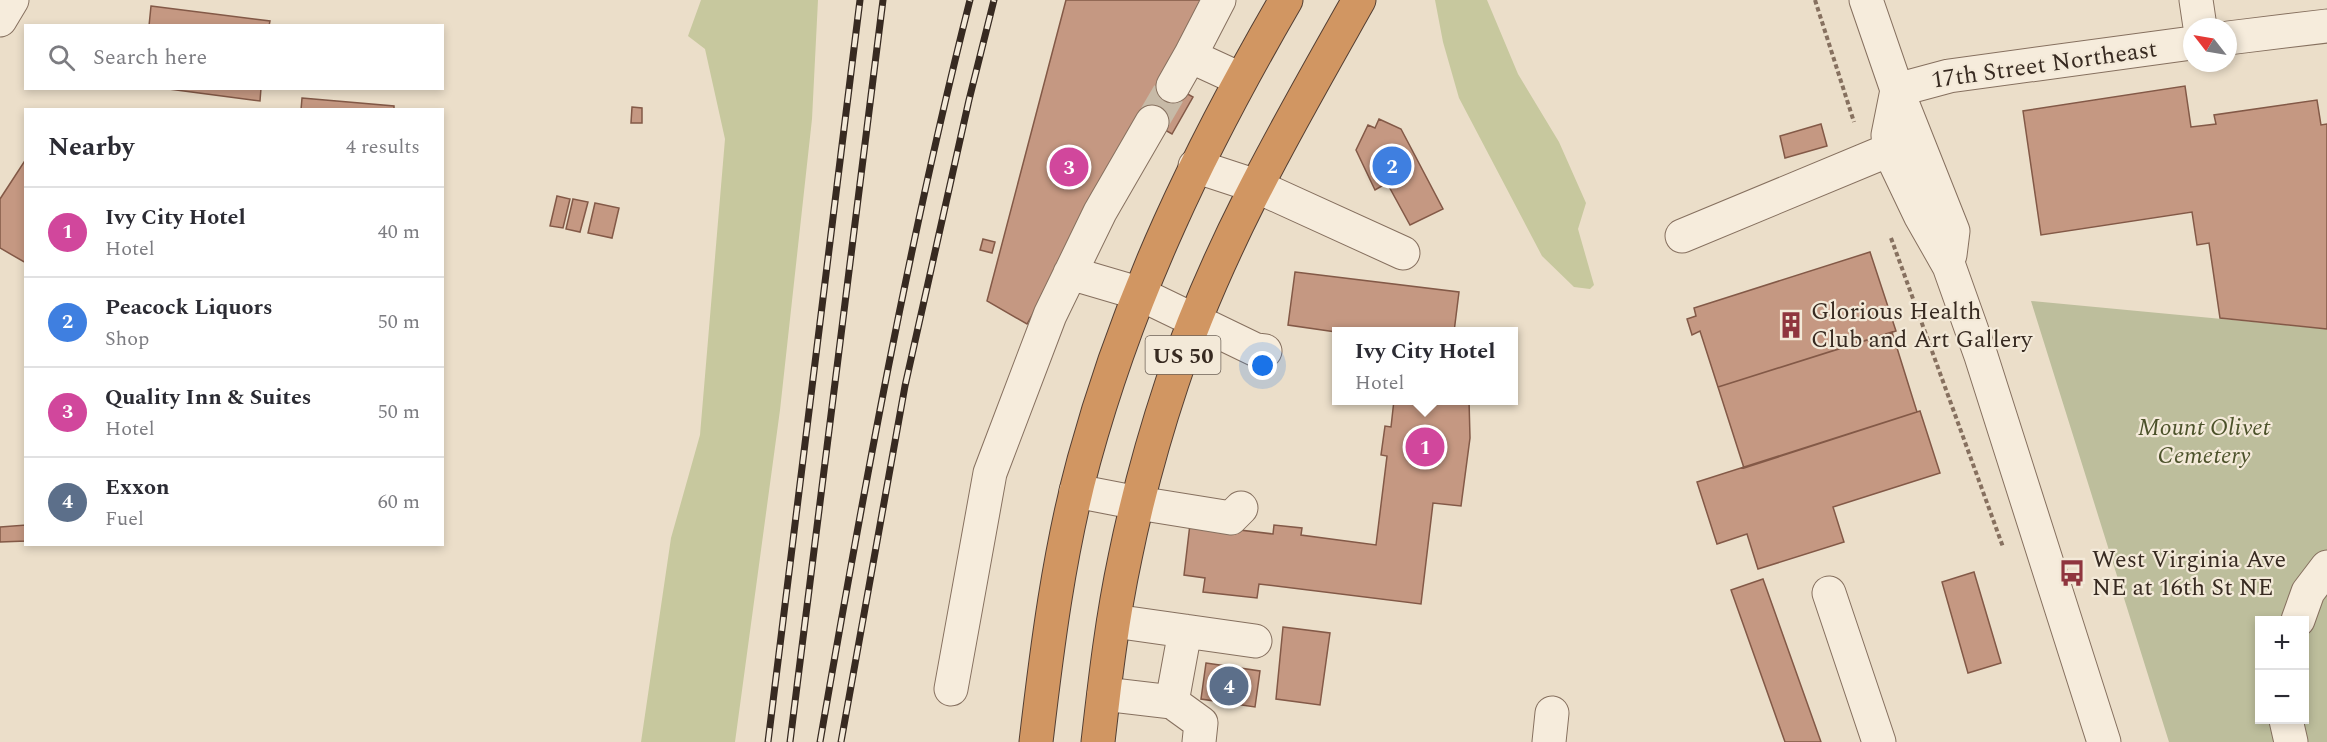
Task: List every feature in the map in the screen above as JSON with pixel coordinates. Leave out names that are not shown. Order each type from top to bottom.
[{"type":"highway","name":"US 50","points":[[1035,742],[1058,581],[1076,491],[1100,404],[1138,293],[1195,166],[1240,79],[1286,0]]},
{"type":"highway","name":"US 50","points":[[1098,742],[1114,621],[1138,503],[1173,382],[1196,321],[1256,186],[1359,0]]},
{"type":"street","points":[[0,20],[12,0]]},
{"type":"street","points":[[1173,86],[1220,0]]},
{"type":"street","points":[[1866,0],[1897,90],[1953,231],[1949,266]]},
{"type":"street","points":[[2196,0],[2199,18]]},
{"type":"street","points":[[2237,38],[2327,26]]},
{"type":"street","name":"17th Street Northeast","points":[[1897,90],[1949,76],[2183,44]]},
{"type":"street","points":[[1190,56],[1240,79]]},
{"type":"street","points":[[1897,90],[1888,135],[1889,150],[1920,215],[1949,266],[1988,378],[2104,742]]},
{"type":"street","points":[[951,689],[990,473],[1050,315],[1100,212],[1152,122]]},
{"type":"street","points":[[1682,236],[1889,150]]},
{"type":"street","points":[[1195,166],[1256,186],[1403,253]]},
{"type":"street","points":[[1071,273],[1138,293],[1256,350],[1265,351]]},
{"type":"street","points":[[1076,491],[1231,518],[1241,508]]},
{"type":"street","points":[[2300,616],[2308,592],[2327,567]]},
{"type":"street","points":[[1829,592],[1879,742]]},
{"type":"street","points":[[1114,621],[1255,641]]},
{"type":"street","points":[[1172,702],[1185,631]]},
{"type":"street","points":[[1104,694],[1172,702],[1201,723],[1198,742]]},
{"type":"street","points":[[2287,724],[2291,742]]},
{"type":"path","points":[[1815,0],[1855,123]]},
{"type":"path","points":[[1891,237],[2006,554]]},
{"type":"green space","points":[[701,0],[818,0],[812,119],[780,410],[735,742],[641,742],[671,538],[700,435],[725,139],[705,49],[688,36]]},
{"type":"green space","points":[[1435,0],[1487,0],[1518,74],[1559,142],[1586,203],[1578,229],[1594,285],[1590,289],[1574,287],[1542,256],[1459,98],[1443,42]]},
{"type":"green space","name":"Mount Olivet Cemetery","points":[[2031,301],[2327,329],[2327,742],[2169,742]]},
{"type":"building","points":[[1066,0],[1211,0],[1165,81],[1193,97],[1172,134],[1144,118],[1027,324],[987,301]]},
{"type":"building","points":[[151,6],[270,21],[269,24],[149,24]]},
{"type":"building","points":[[2185,86],[2191,127],[2216,124],[2214,115],[2317,100],[2321,125],[2327,124],[2327,329],[2220,318],[2209,243],[2197,245],[2192,212],[2041,235],[2023,111]]},
{"type":"building","points":[[176,90],[261,90],[260,101]]},
{"type":"building","points":[[302,98],[394,106],[394,108],[301,108]]},
{"type":"building","points":[[632,107],[642,108],[642,123],[631,123]]},
{"type":"building","points":[[1379,119],[1401,129],[1443,209],[1410,225],[1387,183],[1375,190],[1356,150],[1368,125],[1375,128]]},
{"type":"building","points":[[1821,124],[1827,146],[1785,158],[1780,136]]},
{"type":"building","points":[[24,162],[24,262],[0,248],[0,199]]},
{"type":"building","points":[[557,196],[570,199],[563,228],[550,226]]},
{"type":"building","points":[[573,199],[588,202],[580,232],[566,229]]},
{"type":"building","points":[[595,203],[619,208],[612,238],[588,233]]},
{"type":"building","points":[[983,239],[995,242],[992,253],[980,250]]},
{"type":"building","name":"Glorious Health Club and Art Gallery","points":[[1870,252],[1896,331],[1718,387],[1700,331],[1692,335],[1687,319],[1696,316],[1694,308]]},
{"type":"building","points":[[1295,272],[1459,292],[1455,327],[1332,327],[1332,331],[1288,325]]},
{"type":"building","points":[[1892,332],[1917,412],[1744,468],[1718,387]]},
{"type":"building","points":[[1393,405],[1469,405],[1470,438],[1461,506],[1433,503],[1421,604],[1259,584],[1257,598],[1203,592],[1205,578],[1184,575],[1190,524],[1273,534],[1274,525],[1302,528],[1301,535],[1376,545],[1387,456],[1381,455],[1385,426],[1391,427]]},
{"type":"building","points":[[1920,411],[1940,473],[1833,507],[1844,542],[1758,569],[1747,534],[1717,544],[1697,482]]},
{"type":"building","points":[[24,525],[24,541],[0,542],[0,527]]},
{"type":"building","points":[[1974,572],[2001,663],[1968,673],[1942,582]]},
{"type":"building","points":[[1763,579],[1821,742],[1785,742],[1731,590]]},
{"type":"building","points":[[1283,627],[1330,633],[1320,705],[1276,699]]},
{"type":"building","points":[[1206,663],[1260,671],[1255,707],[1201,699]]},
{"type":"tunnel","points":[[1152,122],[1173,86]]},
{"type":"railway","points":[[768,742],[860,0]]},
{"type":"railway","points":[[790,742],[883,0]]},
{"type":"railway","points":[[820,742],[888,370],[926,184],[970,0]]},
{"type":"railway","points":[[841,742],[905,386],[969,100],[994,0]]},
{"type":"place","name":"Peacock Liquors","points":[[1392,166]]},
{"type":"place","name":"Quality Inn & Suites","points":[[1069,167]]},
{"type":"place","name":"Glorious Health Club and Art Gallery","points":[[1791,325]]},
{"type":"place","name":"Ivy City Hotel","points":[[1425,447]]},
{"type":"place","name":"West Virginia Ave NE at 16th St NE","points":[[2072,573]]},
{"type":"place","name":"Exxon","points":[[1229,686]]}]
